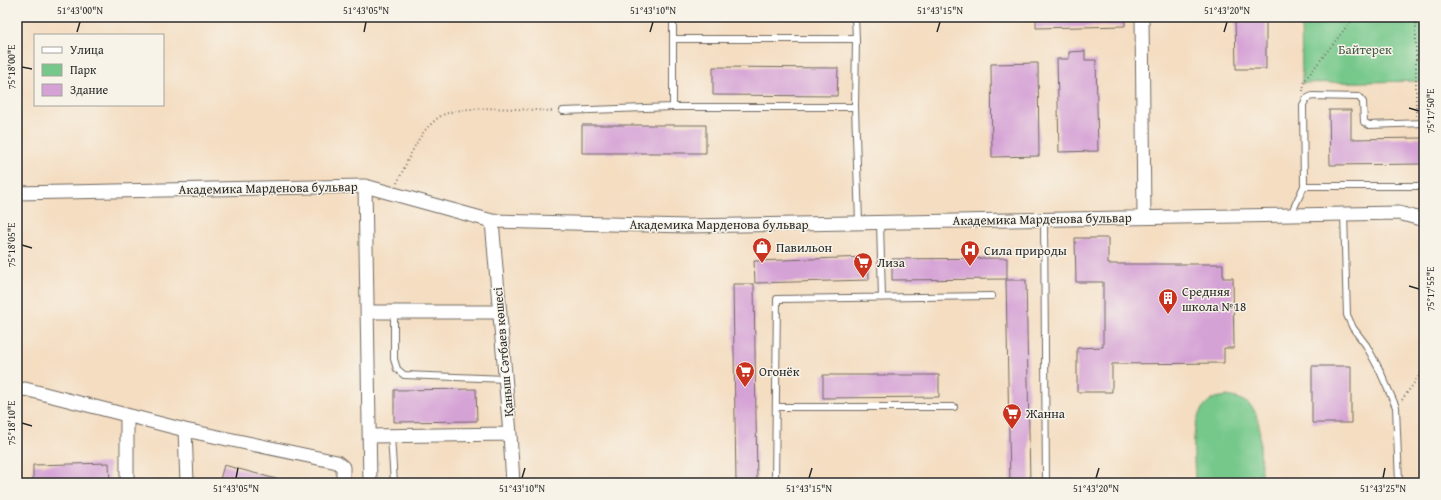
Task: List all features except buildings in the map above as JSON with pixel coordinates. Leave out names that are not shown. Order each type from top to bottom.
[{"type":"street","points":[[1142,17],[1144,217]]},
{"type":"street","points":[[365,186],[370,483]]},
{"type":"street","name":"Академика Марденова бульвар","points":[[17,193],[365,186],[492,222],[687,226],[1399,213],[1424,220]]},
{"type":"street","name":"Қаныш Сәтбаев көшесі","points":[[492,222],[506,379],[513,483]]},
{"type":"street","points":[[368,312],[500,312]]},
{"type":"street","points":[[17,391],[25,389],[185,430],[337,462],[343,467],[343,483]]},
{"type":"street","points":[[127,415],[127,483]]},
{"type":"street","points":[[185,430],[187,483]]},
{"type":"street","points":[[370,436],[510,434]]},
{"type":"lane","points":[[673,17],[673,107]]},
{"type":"lane","points":[[855,17],[856,39],[854,107],[859,222]]},
{"type":"lane","points":[[674,39],[856,39]]},
{"type":"lane","points":[[1291,214],[1304,186],[1303,105],[1306,99],[1312,96],[1359,97],[1364,102],[1364,122],[1369,124],[1424,124]]},
{"type":"lane","points":[[563,111],[673,107],[854,107]]},
{"type":"lane","points":[[1304,186],[1424,186]]},
{"type":"lane","points":[[1344,214],[1347,315],[1353,328],[1366,345],[1379,369],[1396,407],[1399,483]]},
{"type":"lane","points":[[1044,219],[1046,483]]},
{"type":"lane","points":[[880,222],[882,298]]},
{"type":"lane","points":[[775,483],[777,299],[992,296]]},
{"type":"lane","points":[[394,312],[394,358],[397,369],[404,375],[506,379]]},
{"type":"lane","points":[[777,407],[954,407]]},
{"type":"lane","points":[[391,436],[394,483]]},
{"type":"path","points":[[1306,99],[1302,88],[1305,80],[1354,17]]},
{"type":"path","points":[[1416,17],[1416,124]]},
{"type":"path","points":[[393,193],[412,152],[427,128],[444,114],[466,110],[490,109],[563,111]]},
{"type":"path","points":[[1396,407],[1424,368]]},
{"type":"green space","name":"Байтерек","points":[[1301,17],[1424,17],[1424,81],[1302,83]]},
{"type":"green space","points":[[1227,396],[1237,398],[1251,406],[1258,419],[1261,483],[1195,483],[1194,436],[1200,413],[1206,404],[1215,398]]},
{"type":"place","name":"Павильон","points":[[762,264]]},
{"type":"place","name":"Сила природы","points":[[970,267]]},
{"type":"place","name":"Лиза","points":[[863,279]]},
{"type":"place","name":"Средняя школа №18","points":[[1168,315]]},
{"type":"place","name":"Огонёк","points":[[745,388]]},
{"type":"place","name":"Жанна","points":[[1012,430]]}]
